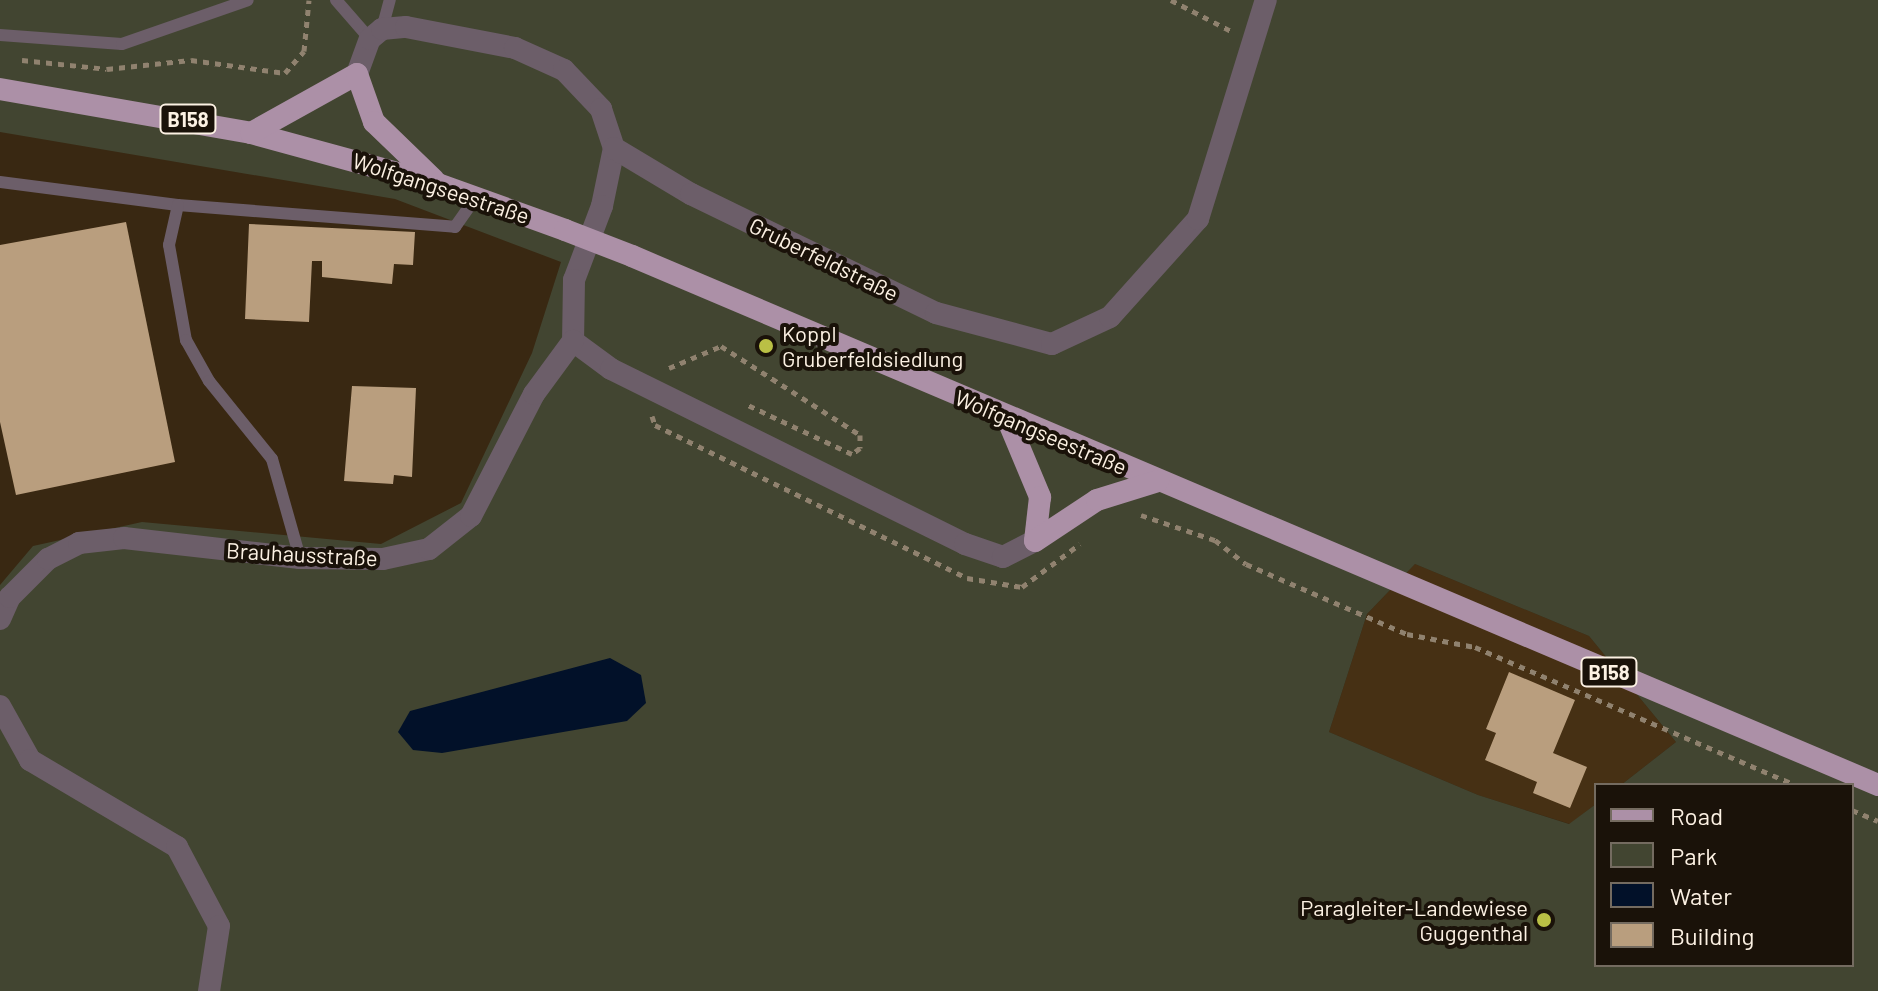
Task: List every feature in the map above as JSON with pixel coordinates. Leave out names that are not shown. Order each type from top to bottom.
[{"type":"main road","points":[[251,133],[357,74],[374,122],[438,184]]},
{"type":"main road","name":"Wolfgangseestraße","points":[[0,89],[251,133],[476,197],[632,256],[1007,418],[1878,785]]},
{"type":"main road","points":[[1007,418],[1040,497],[1035,541]]},
{"type":"main road","points":[[1035,541],[1097,500],[1158,481]]},
{"type":"street","name":"Gruberfeldstraße","points":[[614,148],[691,194],[936,313],[1052,344],[1110,317],[1198,219],[1266,0]]},
{"type":"street","points":[[357,74],[376,34],[406,27],[541,56],[585,86],[614,148],[602,206],[574,280],[573,341],[611,369],[965,544],[1003,557],[1035,541]]},
{"type":"street","name":"Brauhausstraße","points":[[0,619],[10,597],[48,559],[79,543],[124,538],[300,558],[383,559],[429,549],[471,516],[534,394],[573,341]]},
{"type":"street","points":[[0,706],[30,760],[177,847],[219,926],[209,991]]},
{"type":"lane","points":[[0,35],[122,44],[248,0]]},
{"type":"lane","points":[[336,0],[376,34],[390,0]]},
{"type":"lane","points":[[0,182],[178,205],[455,227],[476,197]]},
{"type":"lane","points":[[178,205],[169,245],[186,340],[209,381],[272,459],[300,558]]},
{"type":"path","points":[[15,59],[107,69],[191,60],[285,73],[304,51],[309,0]]},
{"type":"path","points":[[1171,0],[1253,39]]},
{"type":"path","points":[[669,368],[721,346],[860,435],[860,448],[852,454],[736,400]]},
{"type":"path","points":[[654,389],[649,408],[655,425],[967,578],[1022,587],[1043,577],[1093,533]]},
{"type":"path","points":[[1125,517],[1147,514],[1215,540],[1246,564],[1407,634],[1475,647],[1790,783]]},
{"type":"path","points":[[1854,811],[1878,821]]},
{"type":"shaded area","points":[[1415,564],[1589,636],[1676,742],[1624,783],[1594,783],[1594,806],[1570,824],[1478,795],[1329,732],[1367,614]]},
{"type":"green space","points":[[0,0],[1878,0],[1878,991],[0,991],[0,585],[33,546],[142,522],[381,544],[461,503],[532,353],[561,262],[395,199],[0,132]],"holes":[[[1415,564],[1589,636],[1676,742],[1624,783],[1854,783],[1854,967],[1594,967],[1594,805],[1569,824],[1478,795],[1329,732],[1367,614]]]},
{"type":"water","points":[[610,658],[641,675],[646,703],[627,721],[442,753],[413,750],[398,732],[410,711]]},
{"type":"building","points":[[126,222],[175,462],[16,495],[0,422],[0,245]]},
{"type":"building","points":[[249,224],[415,232],[413,265],[394,264],[392,284],[322,277],[322,261],[312,261],[309,322],[245,319]]},
{"type":"building","points":[[352,386],[416,388],[412,477],[394,475],[393,484],[344,481]]},
{"type":"building","points":[[1509,672],[1575,700],[1553,753],[1587,767],[1570,808],[1533,793],[1537,782],[1485,760],[1496,733],[1486,729]]},
{"type":"place","name":"Koppl Gruberfeldsiedlung","points":[[766,346]]},
{"type":"place","name":"Paragleiter-Landewiese Guggenthal","points":[[1544,920]]}]
